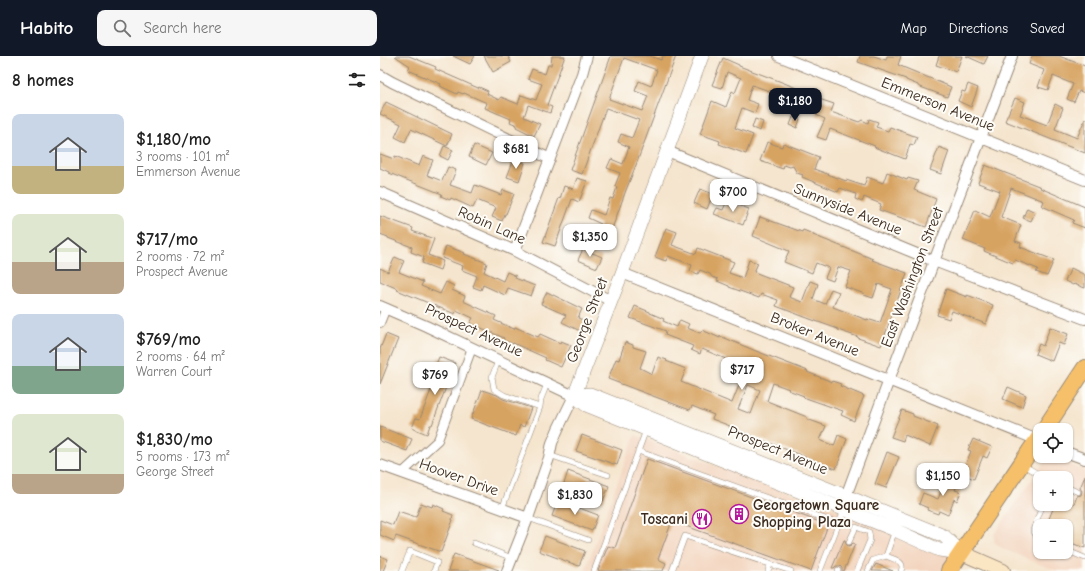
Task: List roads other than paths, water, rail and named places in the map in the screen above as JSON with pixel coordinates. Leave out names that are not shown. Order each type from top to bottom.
[{"type":"main road","points":[[1049,423],[1085,368]]},
{"type":"main road","points":[[949,571],[1033,447]]},
{"type":"main road","name":"Prospect Avenue","points":[[962,553],[1003,571]]},
{"type":"street","points":[[515,251],[582,74],[587,56]]},
{"type":"street","name":"George Street","points":[[507,571],[528,518],[552,443],[574,396],[622,273],[702,56]]},
{"type":"street","name":"Emmerson Avenue","points":[[778,56],[1085,180]]},
{"type":"street","name":"East Washington Street","points":[[844,510],[846,496],[1012,56]]},
{"type":"street","points":[[380,75],[550,159]]},
{"type":"street","name":"Sunnyside Avenue","points":[[667,151],[934,261],[1085,319]]},
{"type":"street","name":"Robin Lane","points":[[380,192],[515,251],[611,301]]},
{"type":"street","name":"Broker Avenue","points":[[622,273],[889,380],[1033,434]]},
{"type":"street","points":[[380,323],[383,307]]},
{"type":"street","name":"Prospect Avenue","points":[[383,307],[574,396],[586,405],[895,530],[939,550],[962,553]]},
{"type":"street","points":[[402,473],[438,440],[472,348]]},
{"type":"street","name":"Prospect Avenue","points":[[574,396],[590,394],[846,496],[944,536],[962,553]]},
{"type":"street","points":[[1073,455],[1085,459]]},
{"type":"street","name":"Hoover Drive","points":[[380,465],[528,518]]},
{"type":"lane","points":[[498,361],[492,377],[494,389],[504,395],[540,407]]},
{"type":"lane","points":[[502,509],[540,407],[541,399],[547,384]]},
{"type":"lane","points":[[594,571],[646,430]]},
{"type":"lane","points":[[638,451],[839,524]]},
{"type":"lane","points":[[549,455],[608,475]]},
{"type":"lane","points":[[1021,464],[1033,471]]},
{"type":"lane","points":[[1073,490],[1078,492]]},
{"type":"lane","points":[[820,571],[844,510]]},
{"type":"lane","points":[[528,518],[588,540]]},
{"type":"lane","points":[[849,542],[856,527],[869,532],[870,540],[857,571]]},
{"type":"lane","points":[[886,556],[895,530]]},
{"type":"lane","points":[[672,571],[685,536],[791,571]]},
{"type":"lane","points":[[474,543],[512,558]]},
{"type":"lane","points":[[402,571],[410,551],[437,562],[434,571]]},
{"type":"lane","points":[[1073,553],[1085,558]]},
{"type":"lane","points":[[868,571],[873,560],[886,556],[900,562],[903,565],[902,571]]},
{"type":"lane","points":[[768,571],[770,564]]},
{"type":"place","name":"Georgetown Square Shopping Plaza","points":[[739,514]]},
{"type":"place","name":"Toscani","points":[[702,519]]}]
